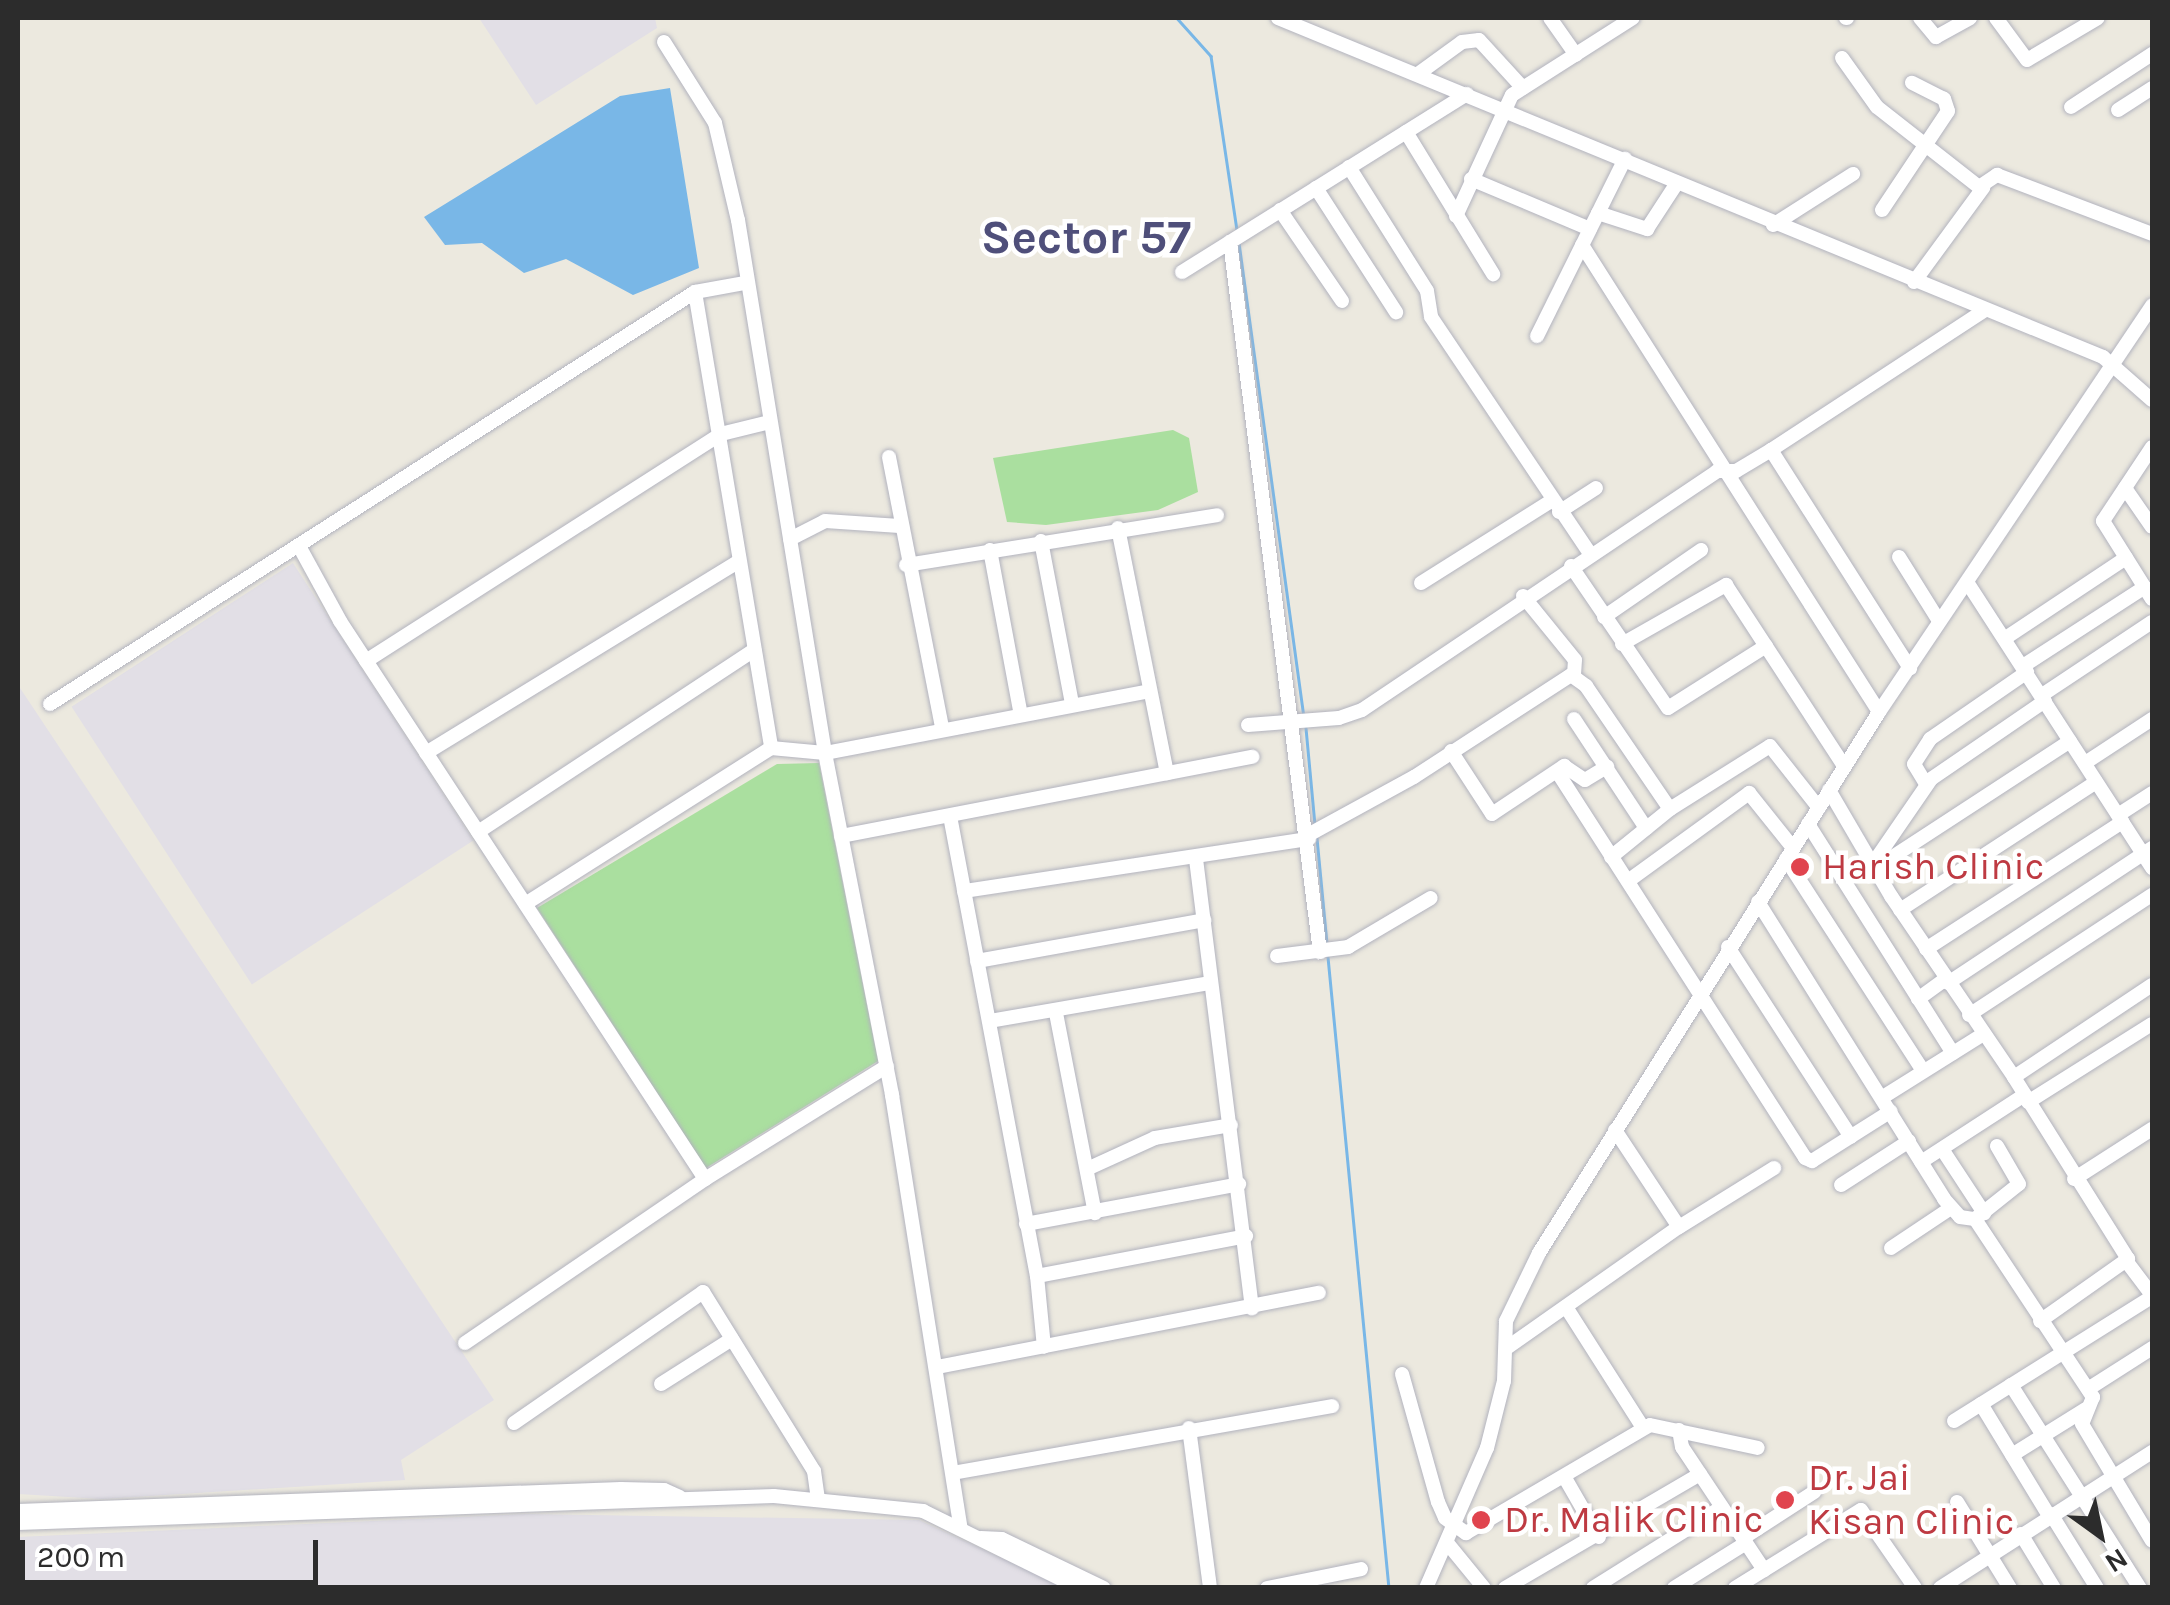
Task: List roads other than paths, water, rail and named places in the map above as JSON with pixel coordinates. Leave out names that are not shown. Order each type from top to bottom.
[{"type":"street","points":[[1278,18],[2113,363],[2152,400]]},
{"type":"street","points":[[1550,18],[1576,55]]},
{"type":"street","points":[[1456,216],[1503,110],[1522,88],[1634,18]]},
{"type":"street","points":[[1920,18],[1936,37],[1970,18]]},
{"type":"street","points":[[1996,18],[2031,60],[2098,18]]},
{"type":"street","points":[[1418,74],[1462,42],[1480,40],[1522,88]]},
{"type":"street","points":[[664,42],[718,133],[825,754],[887,1066],[961,1529]]},
{"type":"street","points":[[2071,107],[2152,54]]},
{"type":"street","points":[[1842,58],[1878,107],[1983,188]]},
{"type":"street","points":[[1882,210],[1948,106],[1912,83]]},
{"type":"street","points":[[2118,110],[2152,88]]},
{"type":"street","points":[[1182,272],[1466,94]]},
{"type":"street","points":[[1406,132],[1492,274]]},
{"type":"street","points":[[1536,336],[1625,160]]},
{"type":"street","points":[[1349,168],[1427,290],[1431,317],[1590,554]]},
{"type":"street","points":[[1773,225],[1853,174]]},
{"type":"street","points":[[1914,282],[1983,188],[1997,175],[2152,234]]},
{"type":"street","points":[[1470,180],[1590,229]]},
{"type":"street","points":[[1598,213],[1647,229],[1677,183]]},
{"type":"street","points":[[1316,188],[1396,312]]},
{"type":"street","points":[[1280,210],[1342,302]]},
{"type":"street","points":[[1236,239],[1302,720],[1327,951]]},
{"type":"street","points":[[1582,245],[1879,712]]},
{"type":"street","points":[[50,704],[694,292],[745,283]]},
{"type":"street","points":[[694,292],[771,748]]},
{"type":"street","points":[[1426,1588],[1457,1528],[1488,1448],[1508,1346],[1506,1321],[1520,1286],[1699,993],[1844,766],[2152,304]]},
{"type":"street","points":[[1248,725],[1362,710],[1523,596],[1716,470],[1728,472],[1771,450],[1984,310]]},
{"type":"street","points":[[366,661],[721,434],[770,422]]},
{"type":"street","points":[[1771,450],[1910,668]]},
{"type":"street","points":[[1926,784],[1914,764],[1930,738],[2025,669],[2149,593],[2103,521],[2151,455]]},
{"type":"street","points":[[888,457],[906,565],[942,728]]},
{"type":"street","points":[[1421,583],[1596,488]]},
{"type":"street","points":[[2125,488],[2152,527]]},
{"type":"street","points":[[906,565],[1218,514]]},
{"type":"street","points":[[790,539],[825,521],[900,526]]},
{"type":"street","points":[[1118,528],[1167,773]]},
{"type":"street","points":[[1040,541],[1072,703]]},
{"type":"street","points":[[300,546],[366,661],[705,1180]]},
{"type":"street","points":[[990,550],[1020,711]]},
{"type":"street","points":[[1604,617],[1700,550]]},
{"type":"street","points":[[1899,557],[1939,621]]},
{"type":"street","points":[[2007,637],[2126,558]]},
{"type":"street","points":[[426,753],[739,561]]},
{"type":"street","points":[[1571,566],[1668,708],[1766,646]]},
{"type":"street","points":[[1966,582],[2007,637],[2120,818],[2148,851],[2152,868]]},
{"type":"street","points":[[1622,644],[1723,584],[1844,766]]},
{"type":"street","points":[[1523,596],[1575,660],[1574,676],[1670,809]]},
{"type":"street","points":[[1873,867],[1926,784],[2152,622]]},
{"type":"street","points":[[478,832],[754,650]]},
{"type":"street","points":[[964,891],[1196,858],[1313,835],[1574,676]]},
{"type":"street","points":[[525,904],[771,748],[825,754],[1020,711],[1149,691]]},
{"type":"street","points":[[1574,718],[1646,828]]},
{"type":"street","points":[[2085,763],[2152,719]]},
{"type":"street","points":[[1873,867],[2070,741]]},
{"type":"street","points":[[1611,856],[1670,809],[1773,746],[1819,808]]},
{"type":"street","points":[[1450,751],[1492,814],[1568,766],[1585,780],[1607,767]]},
{"type":"street","points":[[841,836],[1252,757]]},
{"type":"street","points":[[1558,774],[1806,1158],[1812,1161],[1891,1111]]},
{"type":"street","points":[[1900,910],[2096,782]]},
{"type":"street","points":[[1829,790],[1900,910],[1968,1015],[2014,1077],[2127,1262],[2151,1289],[2062,1353],[1954,1421]]},
{"type":"street","points":[[1628,881],[1748,792],[1923,1071]]},
{"type":"street","points":[[1926,949],[2152,793]]},
{"type":"street","points":[[950,816],[1038,1276],[1044,1347]]},
{"type":"street","points":[[1808,824],[1953,1053]]},
{"type":"street","points":[[1918,999],[2148,851]]},
{"type":"street","points":[[1196,858],[1252,1308]]},
{"type":"street","points":[[1968,1015],[2152,895]]},
{"type":"street","points":[[1277,956],[1327,951],[1431,898]]},
{"type":"street","points":[[1758,902],[1950,1208],[1979,1216]]},
{"type":"street","points":[[977,961],[1204,920]]},
{"type":"street","points":[[1728,947],[1851,1136]]},
{"type":"street","points":[[990,1021],[1056,1014],[1211,983]]},
{"type":"street","points":[[2014,1077],[2152,985]]},
{"type":"street","points":[[1056,1014],[1095,1213]]},
{"type":"street","points":[[1922,1162],[2152,1024]]},
{"type":"street","points":[[1882,1097],[1982,1035]]},
{"type":"street","points":[[464,1343],[705,1180],[887,1066]]},
{"type":"street","points":[[1087,1169],[1155,1138],[1231,1125]]},
{"type":"street","points":[[2074,1179],[2152,1129]]},
{"type":"street","points":[[1615,1130],[1679,1228]]},
{"type":"street","points":[[1841,1185],[1909,1141]]},
{"type":"street","points":[[1979,1216],[2019,1184],[1997,1146]]},
{"type":"street","points":[[1942,1149],[2040,1320],[2094,1399],[2082,1424],[2152,1542]]},
{"type":"street","points":[[1508,1346],[1774,1168]]},
{"type":"street","points":[[1026,1224],[1239,1184]]},
{"type":"street","points":[[1891,1248],[1950,1208]]},
{"type":"street","points":[[1038,1276],[1246,1236]]},
{"type":"street","points":[[2040,1320],[2127,1262]]},
{"type":"street","points":[[514,1424],[704,1292],[814,1471],[818,1500]]},
{"type":"street","points":[[937,1367],[1319,1293]]},
{"type":"street","points":[[1566,1307],[1643,1428]]},
{"type":"street","points":[[661,1384],[732,1339]]},
{"type":"street","points":[[2088,1389],[2152,1348]]},
{"type":"street","points":[[1402,1374],[1438,1502],[1457,1528],[1474,1532],[1643,1428],[1679,1430],[1758,1448]]},
{"type":"street","points":[[2011,1386],[2140,1588]]},
{"type":"street","points":[[1981,1404],[2096,1588]]},
{"type":"street","points":[[953,1473],[1190,1428],[1332,1406]]},
{"type":"street","points":[[2012,1455],[2086,1410]]},
{"type":"street","points":[[1190,1428],[1210,1588]]},
{"type":"street","points":[[1679,1430],[1700,1474],[1764,1570]]},
{"type":"street","points":[[1940,1588],[2082,1494],[2150,1459]]},
{"type":"street","points":[[1505,1588],[1599,1537],[1700,1474]]},
{"type":"street","points":[[1565,1478],[1599,1537]]},
{"type":"street","points":[[18,1511],[620,1489],[664,1490],[680,1497]]},
{"type":"street","points":[[1674,1588],[1814,1492]]},
{"type":"street","points":[[18,1523],[109,1524],[680,1497],[818,1500],[923,1511],[1079,1588]]},
{"type":"street","points":[[1957,1502],[2010,1588]]},
{"type":"street","points":[[1593,1588],[1722,1506]]},
{"type":"street","points":[[1735,1588],[1862,1510],[1915,1588]]},
{"type":"street","points":[[2021,1534],[2054,1588]]},
{"type":"street","points":[[981,1538],[1002,1539],[1104,1588]]},
{"type":"street","points":[[1448,1544],[1484,1588]]},
{"type":"street","points":[[1268,1588],[1361,1569]]},
{"type":"water","points":[[670,88],[699,268],[633,295],[566,259],[524,273],[482,243],[445,245],[424,217],[620,96]]},
{"type":"waterway","points":[[1177,18],[1211,56],[1237,230]]},
{"type":"waterway","points":[[1239,243],[1304,715]]},
{"type":"waterway","points":[[1306,728],[1315,825]]},
{"type":"waterway","points":[[1317,838],[1327,944]]},
{"type":"waterway","points":[[1328,957],[1389,1588]]},
{"type":"place","name":"Harish Clinic","points":[[1800,867]]},
{"type":"place","name":"Dr. Jai Kisan Clinic","points":[[1785,1500]]},
{"type":"place","name":"Dr. Malik Clinic","points":[[1481,1520]]},
{"type":"district","name":"Sector 57","points":[[1086,238]]}]
